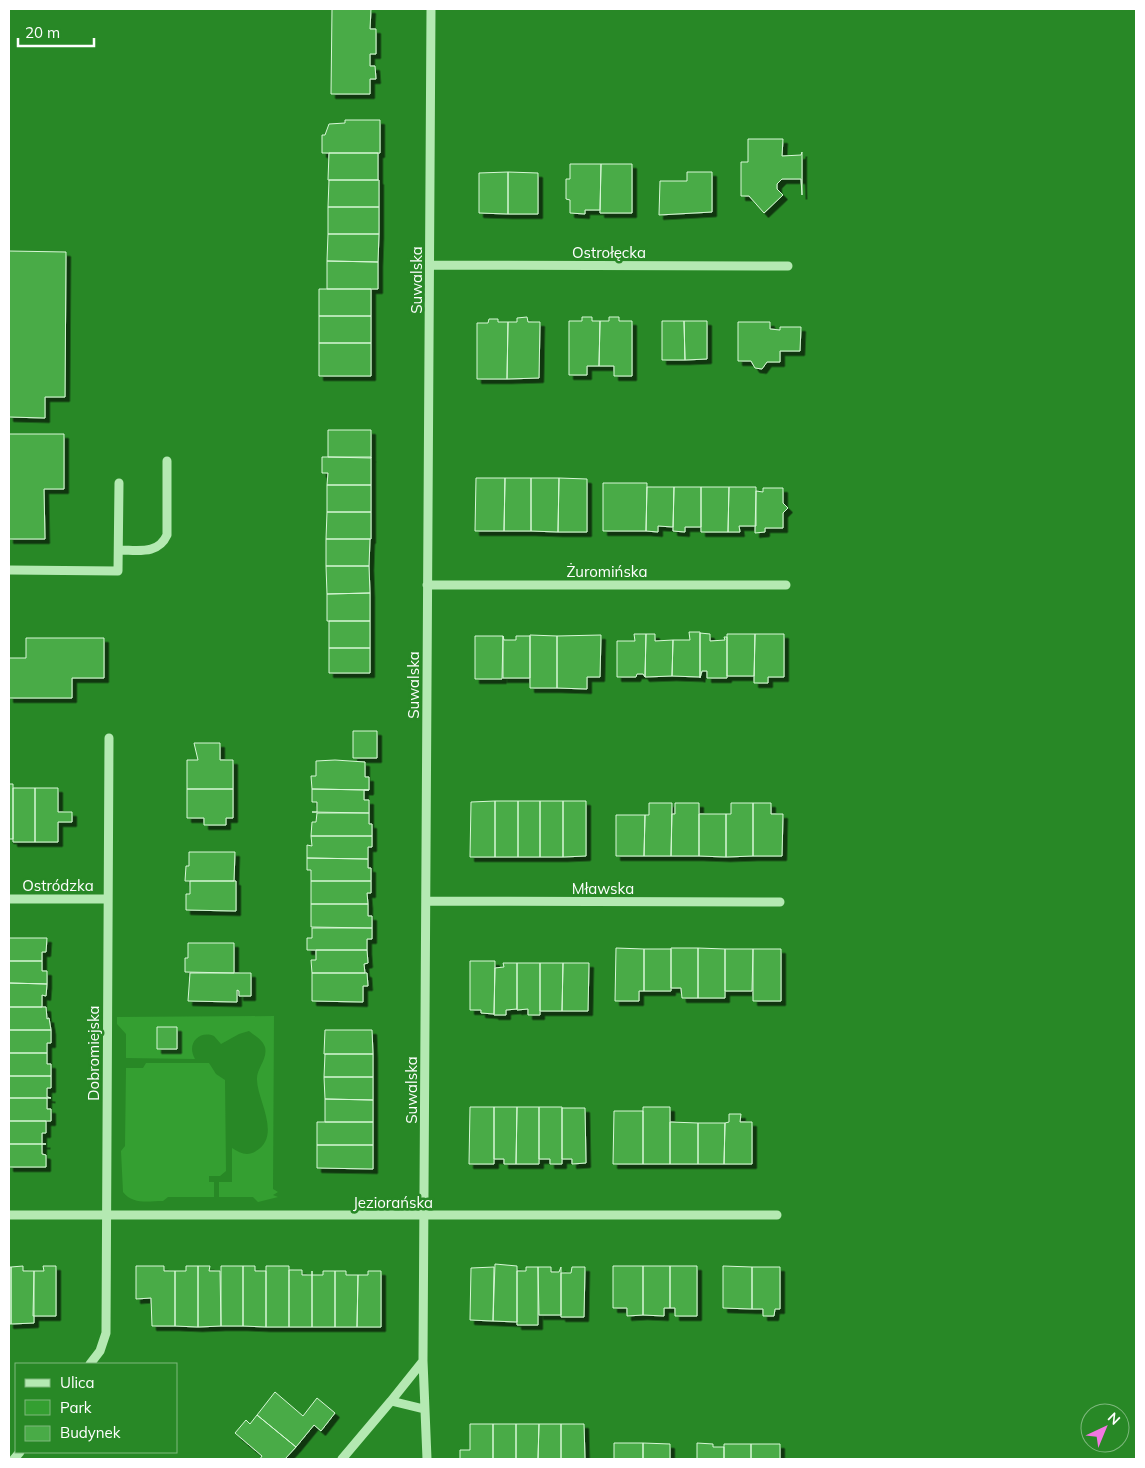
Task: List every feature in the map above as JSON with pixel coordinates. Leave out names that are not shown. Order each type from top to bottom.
[{"type":"street","name":"Suwalska","points":[[427,1459],[424,1410],[424,1216],[431,9]]},
{"type":"street","name":"Ostrołęcka","points":[[430,265],[788,266]]},
{"type":"street","points":[[119,550],[152,550],[164,542],[167,535],[167,461]]},
{"type":"street","points":[[9,570],[118,571],[119,484]]},
{"type":"street","name":"Żuromińska","points":[[427,585],[786,585]]},
{"type":"street","name":"Dobromiejska","points":[[91,1363],[100,1351],[106,1332],[109,738]]},
{"type":"street","name":"Ostródzka","points":[[9,899],[108,899]]},
{"type":"street","name":"Mławska","points":[[426,901],[780,902]]},
{"type":"street","name":"Jeziorańska","points":[[9,1215],[777,1215]]},
{"type":"street","points":[[342,1459],[424,1361]]},
{"type":"street","points":[[391,1401],[424,1410]]},
{"type":"green space","points":[[274,1016],[273,1189],[278,1192],[273,1195],[278,1197],[258,1202],[253,1197],[219,1197],[219,1182],[232,1182],[232,1148],[244,1154],[253,1153],[264,1144],[267,1136],[268,1127],[257,1080],[258,1072],[265,1056],[264,1044],[249,1031],[221,1044],[214,1036],[203,1035],[193,1044],[192,1048],[195,1059],[126,1058],[126,1034],[117,1024],[117,1017]]},
{"type":"green space","points":[[146,1063],[209,1063],[216,1074],[225,1080],[226,1171],[220,1176],[209,1176],[209,1182],[214,1182],[214,1197],[168,1197],[163,1201],[136,1201],[123,1192],[121,1151],[125,1146],[126,1068],[143,1068]]},
{"type":"building","points":[[332,9],[371,9],[370,29],[376,29],[376,54],[370,54],[370,66],[375,66],[376,79],[370,79],[370,94],[331,94]]},
{"type":"building","points":[[345,120],[380,120],[380,153],[322,153],[322,135],[325,135],[329,124],[345,123]]},
{"type":"building","points":[[748,139],[783,139],[782,156],[801,155],[802,152],[802,195],[801,179],[782,179],[777,184],[777,189],[783,195],[764,213],[749,196],[741,196],[741,162],[748,162]]},
{"type":"building","points":[[329,153],[378,153],[378,180],[328,180]]},
{"type":"building","points":[[570,164],[601,164],[600,210],[585,210],[585,214],[570,213],[570,200],[566,199],[566,179],[570,179]]},
{"type":"building","points":[[601,164],[632,164],[632,213],[600,213]]},
{"type":"building","points":[[508,172],[538,173],[538,214],[508,214]]},
{"type":"building","points":[[508,172],[508,214],[479,213],[479,173]]},
{"type":"building","points":[[687,172],[712,172],[712,212],[659,215],[660,181],[687,181]]},
{"type":"building","points":[[329,180],[379,180],[379,207],[328,207]]},
{"type":"building","points":[[328,207],[379,207],[379,234],[328,234]]},
{"type":"building","points":[[328,234],[379,234],[378,262],[327,261]]},
{"type":"building","points":[[9,251],[66,252],[65,397],[45,397],[45,418],[9,417]]},
{"type":"building","points":[[327,261],[378,262],[378,289],[327,289]]},
{"type":"building","points":[[319,289],[371,289],[371,316],[319,316]]},
{"type":"building","points":[[319,316],[371,316],[371,343],[319,343]]},
{"type":"building","points":[[527,317],[528,322],[540,322],[539,378],[507,379],[508,322],[517,322],[517,318]]},
{"type":"building","points":[[582,317],[592,317],[592,321],[600,321],[599,366],[587,366],[587,375],[569,375],[569,321],[582,321]]},
{"type":"building","points":[[609,317],[619,317],[619,321],[632,321],[632,376],[614,376],[614,366],[599,366],[600,321],[609,321]]},
{"type":"building","points":[[489,319],[498,319],[498,322],[508,322],[507,379],[477,379],[477,323],[488,323]]},
{"type":"building","points":[[662,321],[684,321],[685,360],[662,360]]},
{"type":"building","points":[[684,321],[707,321],[707,359],[685,360]]},
{"type":"building","points":[[738,322],[770,322],[770,329],[780,330],[780,327],[801,327],[800,351],[780,351],[780,362],[767,362],[762,369],[755,368],[751,361],[738,361]]},
{"type":"building","points":[[319,343],[371,343],[371,376],[319,376]]},
{"type":"building","points":[[328,430],[371,430],[371,458],[328,457]]},
{"type":"building","points":[[9,434],[64,434],[64,489],[44,489],[45,539],[9,539]]},
{"type":"building","points":[[322,457],[371,457],[371,485],[327,485],[328,473],[322,473]]},
{"type":"building","points":[[476,478],[505,478],[504,531],[475,531]]},
{"type":"building","points":[[505,478],[531,478],[531,531],[504,531]]},
{"type":"building","points":[[531,478],[559,478],[558,532],[531,531]]},
{"type":"building","points":[[559,478],[587,479],[587,532],[558,532]]},
{"type":"building","points":[[603,483],[647,483],[646,531],[603,531]]},
{"type":"building","points":[[327,485],[371,485],[371,512],[327,512]]},
{"type":"building","points":[[647,487],[674,487],[673,527],[658,526],[658,532],[646,531]]},
{"type":"building","points":[[674,487],[701,487],[701,527],[685,527],[685,532],[673,531]]},
{"type":"building","points":[[701,487],[729,487],[728,532],[701,532]]},
{"type":"building","points":[[729,487],[756,487],[756,526],[739,526],[740,532],[728,532]]},
{"type":"building","points":[[763,488],[783,488],[783,503],[788,508],[783,513],[783,528],[765,528],[765,532],[755,533],[756,491],[763,492]]},
{"type":"building","points":[[327,512],[371,512],[371,539],[326,539]]},
{"type":"building","points":[[326,539],[370,539],[369,566],[326,566]]},
{"type":"building","points":[[326,566],[369,566],[370,593],[327,594]]},
{"type":"building","points":[[370,593],[370,621],[327,621],[327,594]]},
{"type":"building","points":[[329,621],[370,621],[370,648],[329,648]]},
{"type":"building","points":[[689,632],[700,632],[700,677],[672,676],[673,640],[690,640]]},
{"type":"building","points":[[700,633],[710,634],[710,641],[725,640],[724,637],[727,637],[727,678],[707,678],[707,671],[702,671],[700,678]]},
{"type":"building","points":[[634,634],[646,634],[645,677],[643,674],[637,674],[636,677],[617,677],[617,641],[635,641]]},
{"type":"building","points":[[646,634],[655,634],[655,641],[673,640],[672,676],[645,677]]},
{"type":"building","points":[[727,634],[755,634],[754,676],[727,676]]},
{"type":"building","points":[[755,634],[784,634],[784,677],[768,677],[768,683],[754,683]]},
{"type":"building","points":[[530,635],[557,636],[557,688],[530,688]]},
{"type":"building","points":[[601,635],[600,677],[587,677],[587,689],[557,688],[557,636]]},
{"type":"building","points":[[475,636],[503,636],[502,679],[475,679]]},
{"type":"building","points":[[503,636],[504,640],[516,640],[516,636],[530,636],[530,678],[503,678]]},
{"type":"building","points":[[26,638],[104,638],[104,678],[72,678],[72,698],[9,698],[9,658],[26,658]]},
{"type":"building","points":[[329,648],[370,648],[370,673],[329,673]]},
{"type":"building","points":[[353,731],[377,731],[377,758],[353,758]]},
{"type":"building","points":[[194,743],[220,743],[220,760],[233,760],[233,789],[187,789],[187,760],[198,760]]},
{"type":"building","points":[[316,761],[365,762],[365,777],[369,777],[369,790],[312,789],[311,776],[316,776]]},
{"type":"building","points":[[9,784],[13,784],[13,839],[9,839]]},
{"type":"building","points":[[13,788],[35,788],[35,842],[13,842]]},
{"type":"building","points":[[35,788],[58,788],[58,812],[72,812],[72,822],[58,822],[58,842],[35,842]]},
{"type":"building","points":[[187,789],[233,789],[233,818],[226,818],[226,825],[204,825],[204,818],[187,818]]},
{"type":"building","points":[[312,789],[369,790],[364,790],[364,800],[369,800],[369,813],[312,812],[317,812],[317,802],[312,802]]},
{"type":"building","points":[[495,801],[495,857],[470,857],[471,802]]},
{"type":"building","points":[[495,801],[518,801],[518,857],[495,857]]},
{"type":"building","points":[[518,801],[540,801],[540,857],[518,857]]},
{"type":"building","points":[[540,801],[563,801],[563,857],[540,857]]},
{"type":"building","points":[[563,801],[586,801],[586,856],[563,857]]},
{"type":"building","points":[[649,803],[672,803],[671,856],[644,856],[645,815],[649,815]]},
{"type":"building","points":[[675,803],[699,803],[699,856],[671,856],[672,814],[675,814]]},
{"type":"building","points":[[731,803],[753,803],[753,856],[726,857],[726,814],[731,814]]},
{"type":"building","points":[[753,803],[771,803],[771,814],[783,814],[782,856],[753,856]]},
{"type":"building","points":[[317,813],[369,813],[369,824],[372,824],[372,836],[311,836],[312,822],[316,822]]},
{"type":"building","points":[[699,814],[726,814],[726,857],[699,856]]},
{"type":"building","points":[[616,815],[645,815],[644,856],[616,856]]},
{"type":"building","points":[[311,836],[372,836],[372,847],[368,847],[368,859],[307,858],[307,845],[312,846]]},
{"type":"building","points":[[189,852],[235,852],[234,881],[185,881],[186,866],[189,866]]},
{"type":"building","points":[[307,858],[368,859],[368,868],[371,868],[371,881],[311,881],[311,870],[307,870]]},
{"type":"building","points":[[190,881],[236,881],[236,911],[186,910],[186,894],[190,894]]},
{"type":"building","points":[[311,881],[371,881],[371,893],[367,893],[368,904],[311,904]]},
{"type":"building","points":[[311,904],[368,904],[368,916],[372,916],[372,928],[311,927]]},
{"type":"building","points":[[312,928],[372,928],[372,939],[367,939],[367,950],[307,950],[307,938],[312,938]]},
{"type":"building","points":[[9,938],[47,938],[46,952],[42,952],[42,961],[9,961]]},
{"type":"building","points":[[188,943],[234,943],[234,973],[185,972],[185,958],[188,958]]},
{"type":"building","points":[[616,948],[644,949],[644,991],[639,991],[639,1001],[615,1001]]},
{"type":"building","points":[[671,948],[698,948],[698,998],[682,998],[681,988],[671,988]]},
{"type":"building","points":[[698,948],[725,949],[725,998],[698,998]]},
{"type":"building","points":[[644,949],[671,949],[671,991],[644,991]]},
{"type":"building","points":[[725,949],[753,949],[752,991],[725,991]]},
{"type":"building","points":[[753,949],[781,949],[781,1001],[753,1001]]},
{"type":"building","points":[[316,950],[367,950],[368,963],[364,964],[365,973],[312,973],[311,960],[316,960]]},
{"type":"building","points":[[9,961],[42,961],[42,971],[47,971],[47,984],[9,983]]},
{"type":"building","points":[[470,961],[495,961],[494,1014],[481,1013],[481,1010],[470,1010]]},
{"type":"building","points":[[503,963],[517,963],[517,1009],[506,1010],[506,1015],[494,1015],[495,968],[504,967]]},
{"type":"building","points":[[517,963],[540,963],[540,1015],[528,1015],[528,1009],[517,1010]]},
{"type":"building","points":[[540,963],[563,963],[562,1011],[540,1011]]},
{"type":"building","points":[[563,963],[589,963],[588,1011],[562,1011]]},
{"type":"building","points":[[190,973],[251,973],[251,996],[239,996],[239,991],[237,990],[237,1002],[188,1001]]},
{"type":"building","points":[[312,973],[367,973],[368,986],[363,986],[363,1002],[312,1001]]},
{"type":"building","points":[[9,983],[47,984],[46,996],[42,995],[42,1007],[9,1007]]},
{"type":"building","points":[[9,1007],[46,1007],[47,1019],[49,1018],[51,1030],[9,1030]]},
{"type":"building","points":[[157,1027],[177,1027],[177,1049],[157,1049]]},
{"type":"building","points":[[9,1030],[51,1030],[51,1043],[47,1043],[47,1053],[9,1053]]},
{"type":"building","points":[[325,1030],[372,1030],[373,1054],[324,1054]]},
{"type":"building","points":[[9,1053],[47,1053],[47,1064],[51,1064],[51,1076],[9,1076]]},
{"type":"building","points":[[325,1054],[373,1054],[373,1077],[324,1077]]},
{"type":"building","points":[[9,1076],[51,1076],[51,1088],[47,1088],[47,1097],[51,1098],[9,1098]]},
{"type":"building","points":[[324,1077],[373,1077],[373,1100],[325,1099]]},
{"type":"building","points":[[9,1098],[47,1098],[47,1109],[51,1109],[51,1121],[9,1121]]},
{"type":"building","points":[[325,1099],[373,1100],[373,1122],[325,1122]]},
{"type":"building","points":[[470,1107],[494,1107],[494,1164],[469,1164]]},
{"type":"building","points":[[494,1107],[517,1107],[516,1164],[504,1164],[504,1159],[494,1159]]},
{"type":"building","points":[[517,1107],[539,1107],[539,1164],[516,1164]]},
{"type":"building","points":[[539,1107],[562,1107],[562,1164],[550,1164],[550,1159],[539,1159]]},
{"type":"building","points":[[643,1107],[670,1107],[670,1164],[643,1164]]},
{"type":"building","points":[[562,1108],[585,1108],[586,1163],[572,1164],[572,1159],[562,1159]]},
{"type":"building","points":[[614,1111],[643,1111],[643,1164],[613,1164]]},
{"type":"building","points":[[729,1114],[741,1114],[740,1122],[752,1122],[752,1164],[724,1164],[725,1123],[729,1122]]},
{"type":"building","points":[[9,1121],[46,1121],[46,1133],[42,1133],[42,1144],[9,1144]]},
{"type":"building","points":[[317,1122],[373,1122],[373,1145],[317,1145]]},
{"type":"building","points":[[670,1122],[698,1123],[698,1164],[670,1164]]},
{"type":"building","points":[[698,1123],[725,1123],[724,1164],[698,1164]]},
{"type":"building","points":[[9,1144],[42,1144],[42,1154],[46,1155],[46,1167],[9,1167]]},
{"type":"building","points":[[317,1145],[373,1145],[373,1169],[317,1168]]},
{"type":"building","points":[[495,1264],[517,1266],[517,1322],[493,1321]]},
{"type":"building","points":[[23,1266],[23,1271],[34,1271],[34,1323],[11,1324],[11,1267]]},
{"type":"building","points":[[43,1266],[56,1266],[56,1316],[33,1316],[34,1271],[44,1271]]},
{"type":"building","points":[[136,1266],[164,1266],[164,1271],[175,1271],[175,1326],[152,1326],[151,1298],[136,1299]]},
{"type":"building","points":[[186,1266],[198,1266],[198,1327],[175,1326],[175,1271],[186,1271]]},
{"type":"building","points":[[198,1266],[210,1266],[209,1271],[220,1271],[221,1326],[198,1327]]},
{"type":"building","points":[[221,1266],[243,1266],[243,1326],[221,1326]]},
{"type":"building","points":[[243,1266],[255,1266],[255,1271],[266,1271],[266,1327],[243,1326]]},
{"type":"building","points":[[266,1266],[289,1266],[289,1327],[266,1327]]},
{"type":"building","points":[[613,1266],[643,1266],[643,1315],[627,1316],[627,1308],[613,1308]]},
{"type":"building","points":[[643,1266],[670,1266],[670,1308],[664,1308],[664,1316],[643,1315]]},
{"type":"building","points":[[670,1266],[697,1266],[697,1316],[675,1316],[675,1308],[670,1308]]},
{"type":"building","points":[[723,1266],[752,1267],[752,1309],[723,1308]]},
{"type":"building","points":[[9,1267],[11,1267],[11,1324],[9,1324]]},
{"type":"building","points":[[494,1267],[493,1321],[470,1320],[471,1268]]},
{"type":"building","points":[[526,1267],[538,1267],[538,1325],[517,1325],[517,1271],[526,1271]]},
{"type":"building","points":[[538,1267],[551,1267],[551,1272],[559,1272],[561,1267],[561,1315],[539,1315]]},
{"type":"building","points":[[572,1267],[585,1267],[584,1317],[561,1317],[561,1273],[571,1273]]},
{"type":"building","points":[[752,1267],[780,1267],[780,1309],[775,1309],[774,1316],[763,1316],[763,1309],[752,1309]]},
{"type":"building","points":[[289,1270],[302,1270],[302,1275],[312,1275],[312,1327],[289,1327]]},
{"type":"building","points":[[323,1271],[335,1271],[335,1327],[312,1327],[312,1275],[323,1275]]},
{"type":"building","points":[[335,1271],[346,1271],[346,1275],[358,1275],[357,1327],[335,1327]]},
{"type":"building","points":[[368,1271],[381,1271],[381,1327],[357,1327],[358,1275],[368,1275]]},
{"type":"building","points":[[275,1392],[303,1416],[317,1398],[335,1413],[321,1431],[314,1425],[296,1447],[257,1415]]},
{"type":"building","points":[[257,1415],[296,1447],[285,1459],[260,1459],[262,1456],[235,1433],[246,1420],[250,1424]]},
{"type":"building","points":[[470,1424],[493,1424],[493,1459],[460,1459],[460,1450],[470,1450]]},
{"type":"building","points":[[493,1424],[516,1424],[516,1459],[493,1459]]},
{"type":"building","points":[[516,1424],[539,1424],[538,1459],[516,1459]]},
{"type":"building","points":[[539,1424],[561,1424],[561,1459],[538,1459]]},
{"type":"building","points":[[561,1424],[584,1424],[585,1459],[561,1459]]},
{"type":"building","points":[[614,1443],[643,1443],[643,1459],[614,1459]]},
{"type":"building","points":[[643,1443],[670,1444],[670,1459],[643,1459]]},
{"type":"building","points":[[697,1443],[713,1444],[713,1447],[724,1447],[724,1459],[697,1459]]},
{"type":"building","points":[[724,1444],[751,1444],[751,1459],[724,1459]]},
{"type":"building","points":[[751,1444],[780,1444],[780,1459],[751,1459]]}]
